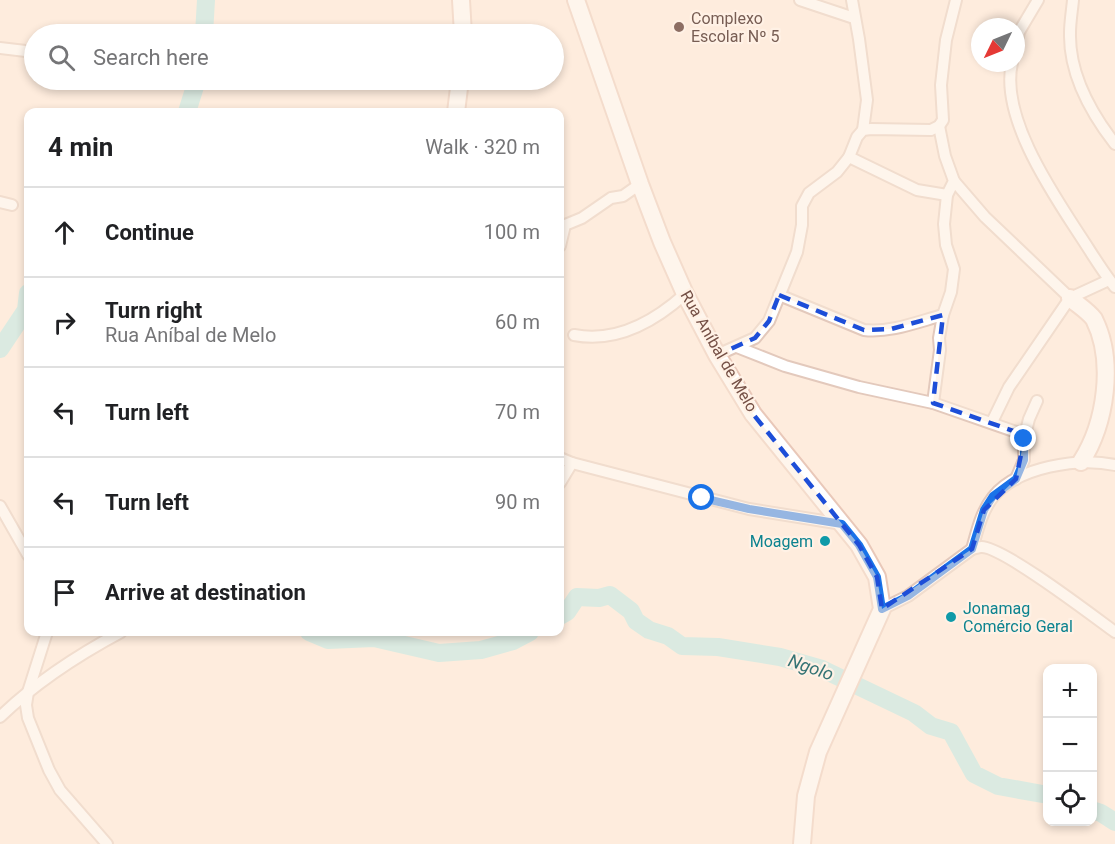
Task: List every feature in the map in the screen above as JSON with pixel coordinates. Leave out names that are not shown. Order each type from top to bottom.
[{"type":"street","points":[[461,0],[462,24]]},
{"type":"street","name":"Rua Aníbal de Melo","points":[[576,0],[640,184],[685,294],[717,355],[753,414],[859,545],[877,577],[882,609]]},
{"type":"street","points":[[800,0],[854,18]]},
{"type":"street","points":[[717,355],[755,338],[769,321],[797,252],[802,225],[802,206],[805,199],[809,193],[837,172],[849,157],[857,137],[863,130],[867,100],[860,39],[852,0]]},
{"type":"street","points":[[863,130],[931,130],[939,126],[943,120],[941,86],[946,40],[956,0]]},
{"type":"street","points":[[1025,22],[1038,0]]},
{"type":"street","points":[[1073,0],[1069,35],[1076,75],[1092,109],[1115,144]]},
{"type":"street","points":[[0,48],[24,51]]},
{"type":"street","points":[[992,422],[1010,387],[1070,298],[1112,284],[1036,164],[1015,115],[1010,72]]},
{"type":"street","points":[[456,108],[459,90]]},
{"type":"street","points":[[939,126],[945,156],[954,181],[985,217],[1094,319],[1105,338],[1110,358],[1111,382],[1107,405],[1094,441],[1081,462]]},
{"type":"street","points":[[849,157],[917,190],[947,195]]},
{"type":"street","points":[[933,403],[943,315],[951,292],[954,269],[946,245],[944,224],[947,195],[954,181]]},
{"type":"street","points":[[564,229],[565,225],[582,219],[611,198],[623,196],[640,184]]},
{"type":"street","points":[[0,202],[12,205]]},
{"type":"street","points":[[574,335],[590,338],[623,332],[656,316],[685,294]]},
{"type":"street","points":[[779,295],[864,330],[891,329],[943,315]]},
{"type":"street","points":[[737,347],[785,366],[848,384],[933,403],[1025,435]]},
{"type":"street","points":[[1016,479],[1024,460],[1025,435],[1029,418],[1037,402]]},
{"type":"street","points":[[564,460],[749,509],[842,524]]},
{"type":"street","points":[[972,549],[984,510],[993,496],[1016,479],[1027,473],[1081,462],[1115,465]]},
{"type":"street","points":[[564,476],[572,463]]},
{"type":"street","points":[[0,506],[24,548]]},
{"type":"street","points":[[802,844],[806,795],[818,752],[882,609],[908,596],[972,549],[980,547],[1002,555],[1055,588],[1115,632]]},
{"type":"street","points":[[46,636],[28,692],[26,705],[28,718],[49,770],[60,790],[107,844]]},
{"type":"street","points":[[0,717],[28,692],[89,649],[113,636]]},
{"type":"highlighted area","points":[[779,295],[864,330],[891,329],[943,315],[933,403],[1025,435],[1016,479],[984,510],[972,549],[882,609],[877,577],[859,545],[753,414],[717,355],[755,338],[769,321]]},
{"type":"waterway","points":[[205,24],[206,0]]},
{"type":"waterway","points":[[188,108],[194,90]]},
{"type":"waterway","points":[[0,349],[24,313]]},
{"type":"waterway","name":"Ngolo","points":[[564,614],[577,597],[599,598],[610,595],[631,611],[636,621],[649,630],[668,636],[682,646],[718,647],[780,657],[822,669],[914,713],[931,726],[951,732],[974,774],[998,786],[1043,794]]},
{"type":"waterway","name":"Ngolo","points":[[318,636],[328,640],[374,638],[439,653],[481,650],[522,636]]},
{"type":"waterway","name":"Ngolo","points":[[1097,812],[1115,822]]},
{"type":"place","name":"Complexo Escolar Nº 5","points":[[679,27]]},
{"type":"place","name":"Moagem","points":[[825,541]]},
{"type":"place","name":"Jonamag Comércio Geral","points":[[951,617]]},
{"type":"route","points":[[702,498],[749,509],[842,524],[859,545],[877,577],[882,609],[908,596],[972,549],[984,510],[993,496],[1016,479],[1024,460],[1024,439]]}]
